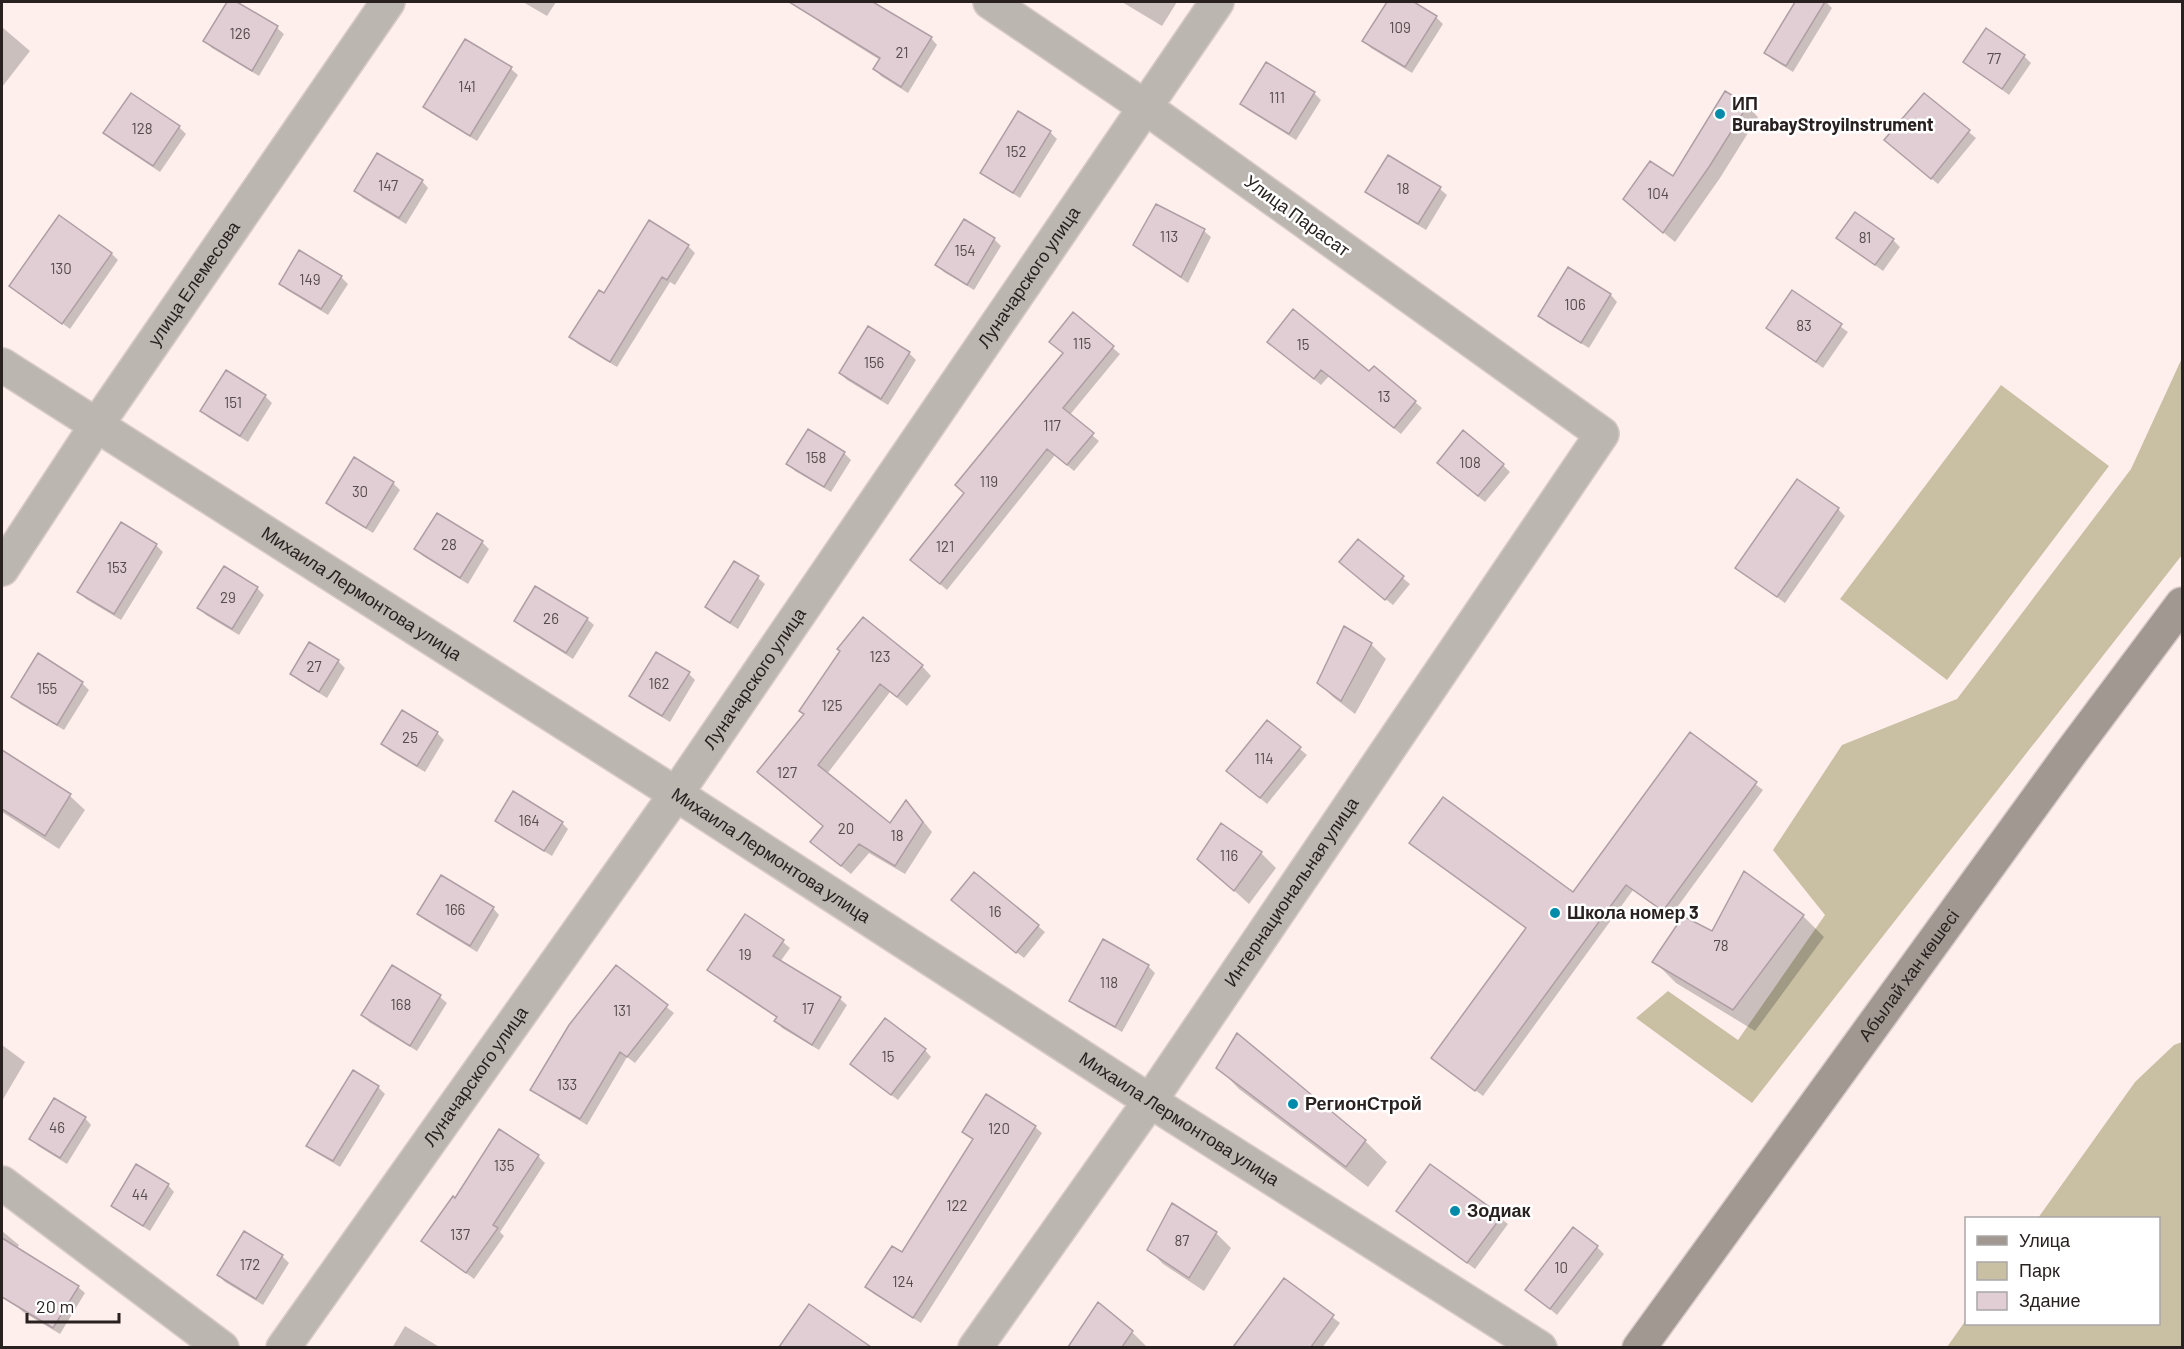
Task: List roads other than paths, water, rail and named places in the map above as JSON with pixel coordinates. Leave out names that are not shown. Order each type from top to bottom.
[{"type":"street","name":"улица Елемесова","points":[[2,569],[96,426],[388,2]]},
{"type":"street","name":"Улица Парасат","points":[[990,2],[1145,107],[1602,434]]},
{"type":"street","name":"Луначарского улица","points":[[283,1347],[676,794],[1217,2]]},
{"type":"street","name":"Михаила Лермонтова улица","points":[[2,365],[676,794],[1150,1101],[1540,1347]]},
{"type":"street","name":"Интернациональная улица","points":[[975,1347],[1150,1101],[1602,434]]},
{"type":"street","name":"Абылай хан көшесі","points":[[1639,1347],[2065,761],[2182,604]]},
{"type":"street","points":[[2,1183],[222,1347]]},
{"type":"place","name":"ИП BurabayStroyiInstrument","points":[[1720,114]]},
{"type":"place","name":"Школа номер 3","points":[[1555,913]]},
{"type":"place","name":"РегионСтрой","points":[[1293,1104]]},
{"type":"place","name":"Зодиак","points":[[1455,1211]]}]
